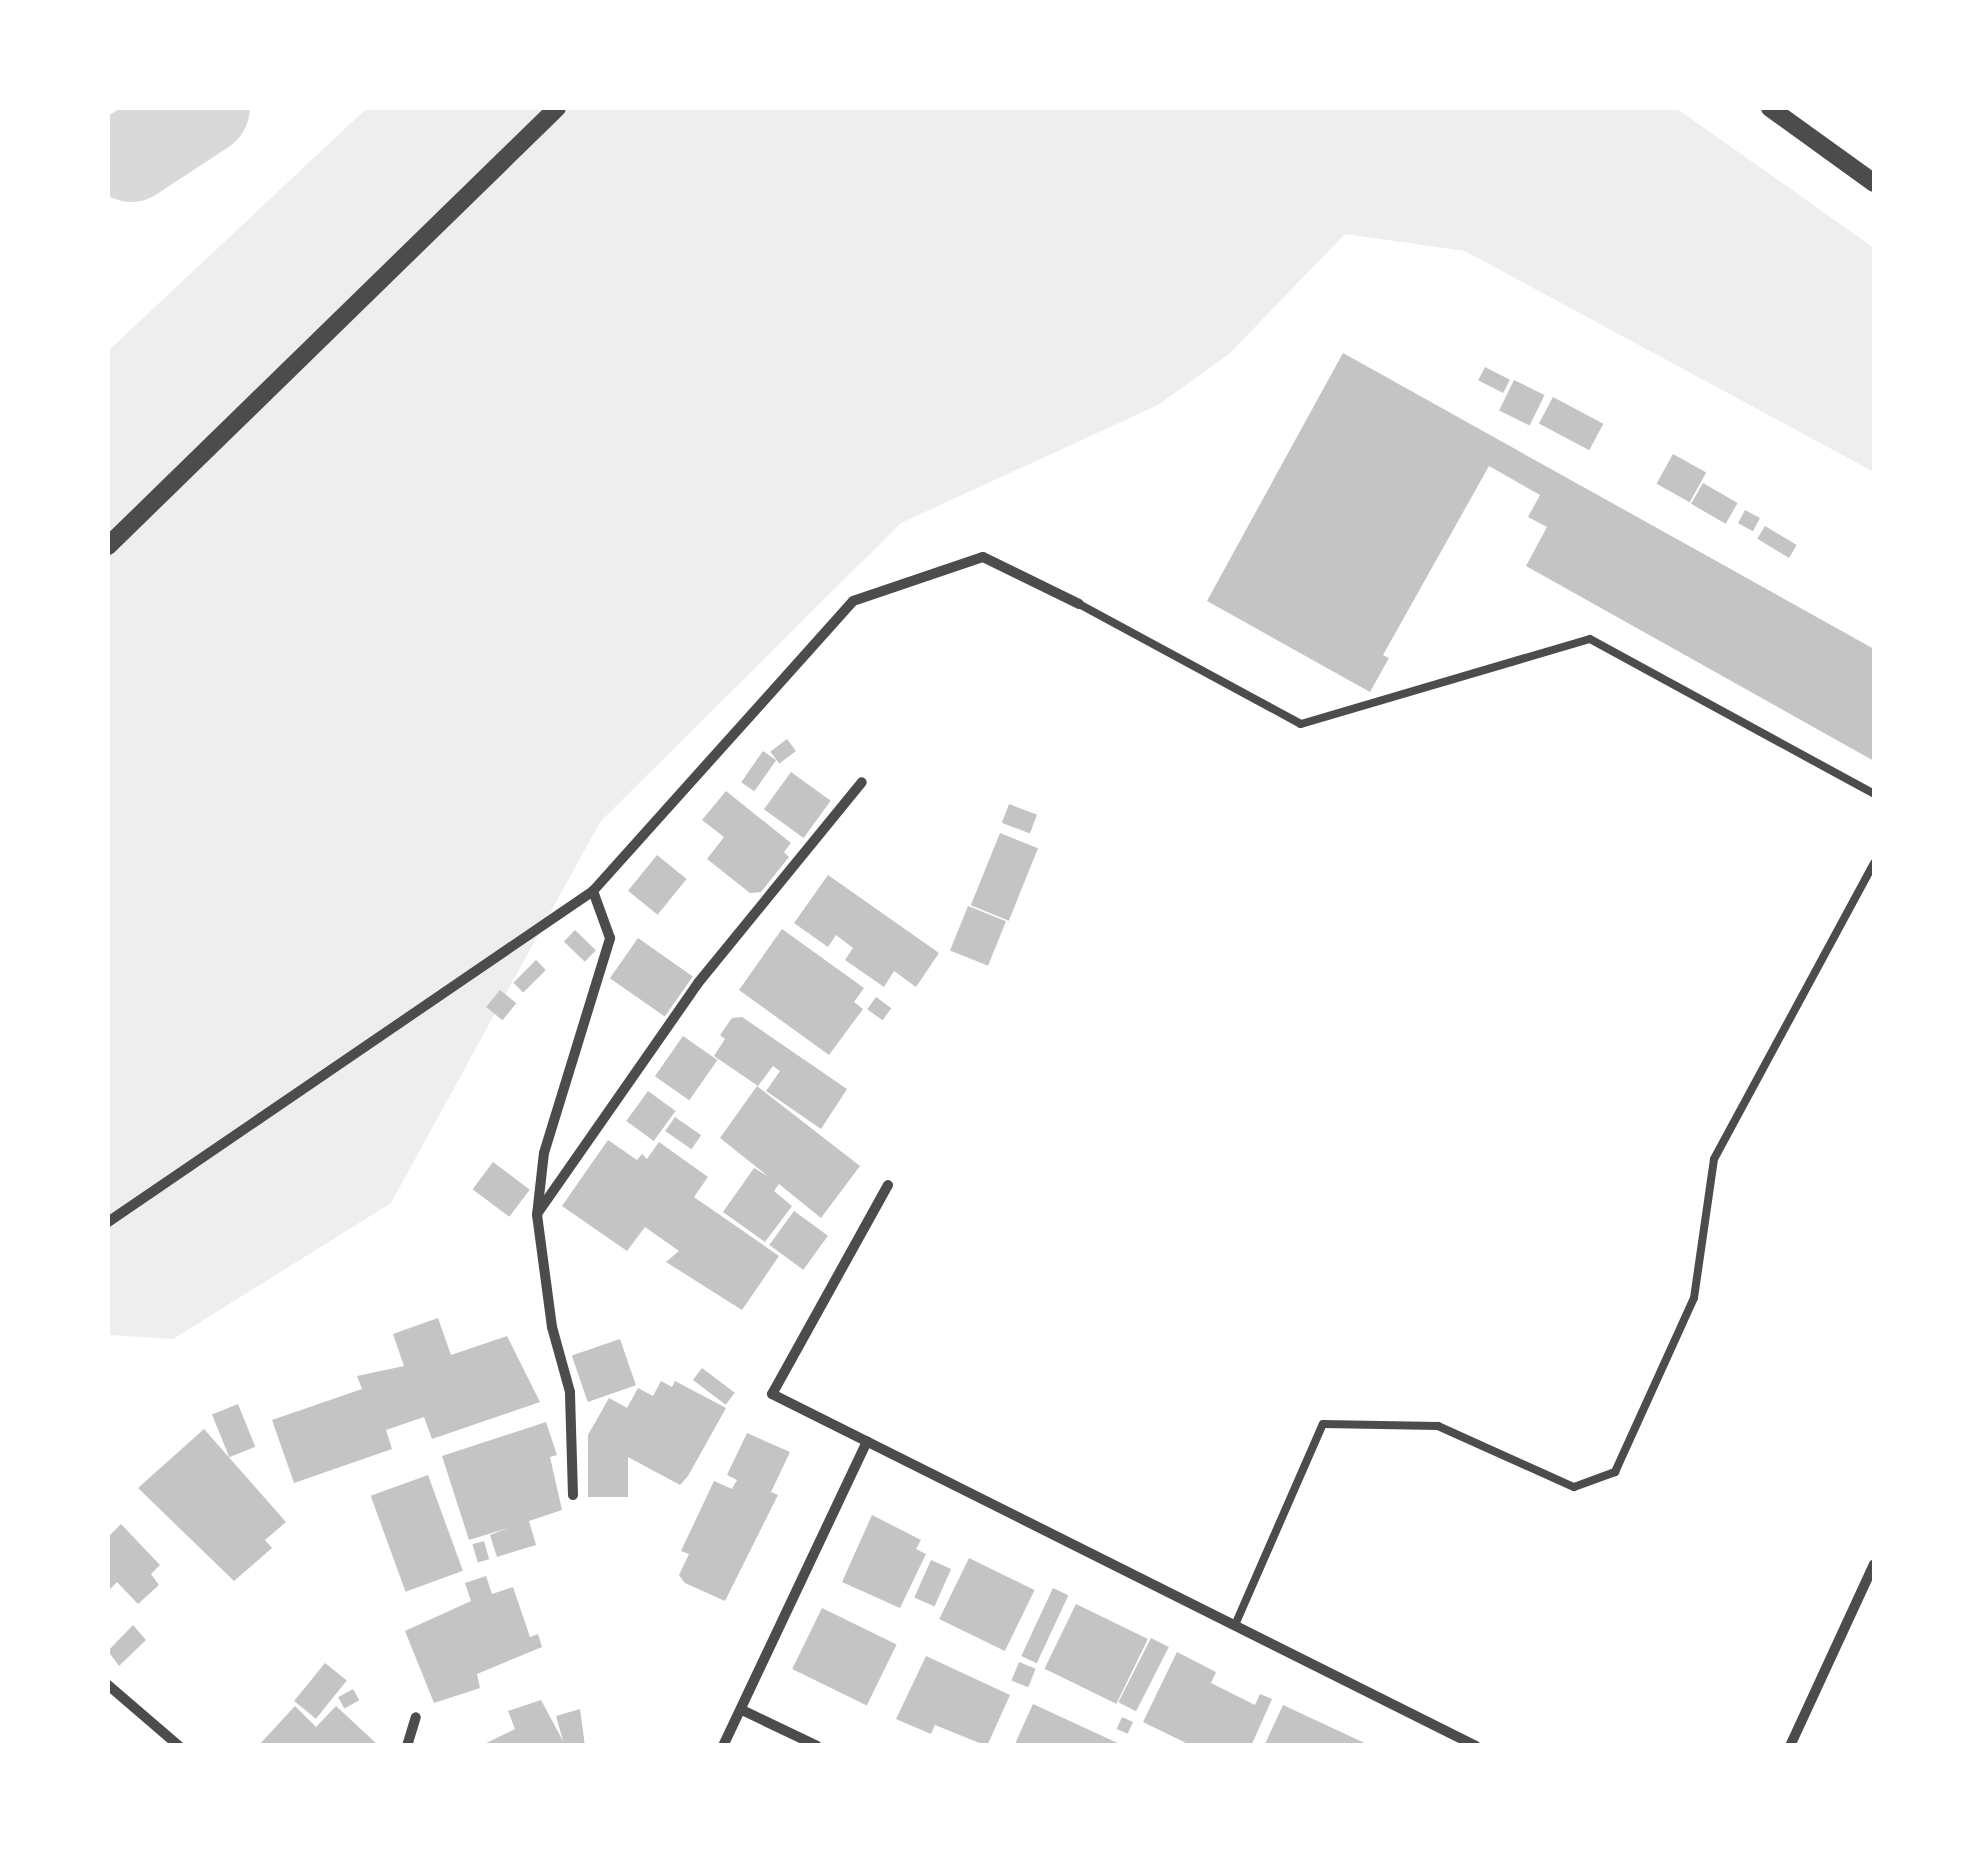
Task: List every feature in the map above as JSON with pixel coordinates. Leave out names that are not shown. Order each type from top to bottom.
[{"type":"street","points":[[108,546],[557,108]]},
{"type":"street","points":[[1770,108],[1874,183]]},
{"type":"street","points":[[108,1222],[593,891],[853,601],[983,557],[1080,604]]},
{"type":"street","points":[[536,1215],[698,983],[862,782]]},
{"type":"street","points":[[573,1495],[570,1392],[552,1328],[536,1215],[544,1154],[610,938],[593,891]]},
{"type":"street","points":[[888,1184],[772,1394],[1476,1746]]},
{"type":"street","points":[[723,1746],[867,1441]]},
{"type":"street","points":[[1790,1746],[1874,1564]]},
{"type":"street","points":[[108,1685],[179,1746]]},
{"type":"street","points":[[742,1710],[818,1746]]},
{"type":"street","points":[[407,1746],[416,1717]]},
{"type":"lane","points":[[1080,604],[1300,724],[1590,639],[1874,794]]},
{"type":"lane","points":[[1235,1625],[1323,1424],[1438,1426],[1574,1487],[1615,1472],[1694,1298],[1714,1159],[1874,863]]},
{"type":"shaded area","points":[[367,108],[1676,108],[1874,248],[1874,472],[1465,251],[1345,234],[1229,354],[1158,405],[901,523],[600,822],[391,1203],[173,1339],[108,1335],[108,351]]},
{"type":"building","points":[[1343,353],[1874,649],[1874,761],[1526,566],[1547,527],[1528,517],[1540,495],[1489,466],[1383,655],[1389,658],[1370,692],[1207,601]]},
{"type":"building","points":[[1485,367],[1510,380],[1503,393],[1478,380]]},
{"type":"building","points":[[1514,380],[1545,395],[1530,425],[1499,411]]},
{"type":"building","points":[[1553,397],[1603,424],[1589,450],[1539,423]]},
{"type":"building","points":[[1673,454],[1706,472],[1690,502],[1657,484]]},
{"type":"building","points":[[1703,483],[1738,503],[1726,524],[1691,504]]},
{"type":"building","points":[[1745,510],[1760,518],[1753,531],[1738,523]]},
{"type":"building","points":[[1765,526],[1797,545],[1789,558],[1757,539]]},
{"type":"building","points":[[787,739],[796,751],[779,764],[770,752]]},
{"type":"building","points":[[763,751],[776,760],[754,791],[741,782]]},
{"type":"building","points":[[791,772],[831,801],[804,838],[764,809]]},
{"type":"building","points":[[726,791],[791,843],[784,852],[789,857],[761,892],[750,893],[707,859],[724,837],[702,820]]},
{"type":"building","points":[[1009,804],[1037,815],[1030,833],[1002,823]]},
{"type":"building","points":[[1000,833],[1038,848],[1009,921],[971,905]]},
{"type":"building","points":[[657,855],[687,879],[658,915],[628,891]]},
{"type":"building","points":[[828,875],[939,953],[916,987],[894,971],[884,987],[845,960],[853,948],[836,935],[828,947],[794,923]]},
{"type":"building","points":[[968,906],[1006,921],[988,966],[950,951]]},
{"type":"building","points":[[782,929],[864,988],[854,1002],[863,1009],[829,1055],[739,990]]},
{"type":"building","points":[[575,930],[596,950],[585,962],[564,942]]},
{"type":"building","points":[[638,938],[693,976],[665,1017],[610,978]]},
{"type":"building","points":[[536,960],[546,970],[523,993],[513,983]]},
{"type":"building","points":[[500,990],[516,1003],[502,1020],[486,1007]]},
{"type":"building","points":[[876,997],[891,1008],[883,1020],[867,1009]]},
{"type":"building","points":[[742,1017],[847,1089],[821,1129],[766,1091],[780,1071],[773,1066],[758,1086],[714,1056],[725,1039],[720,1035],[732,1018]]},
{"type":"building","points":[[683,1036],[717,1060],[689,1100],[655,1076]]},
{"type":"building","points":[[757,1086],[860,1166],[821,1218],[779,1184],[774,1191],[792,1206],[765,1242],[723,1212],[754,1168],[769,1177],[720,1138]]},
{"type":"building","points":[[648,1091],[676,1111],[654,1141],[626,1121]]},
{"type":"building","points":[[675,1117],[701,1135],[691,1149],[665,1131]]},
{"type":"building","points":[[608,1140],[637,1160],[642,1154],[647,1159],[659,1142],[708,1177],[694,1197],[779,1256],[742,1310],[666,1262],[679,1251],[645,1227],[627,1251],[562,1206]]},
{"type":"building","points":[[493,1162],[530,1190],[509,1217],[473,1189]]},
{"type":"building","points":[[794,1211],[828,1236],[803,1270],[769,1245]]},
{"type":"building","points":[[438,1318],[451,1355],[507,1336],[540,1402],[432,1439],[424,1417],[386,1430],[392,1449],[294,1483],[272,1420],[362,1389],[357,1376],[404,1366],[393,1334]]},
{"type":"building","points":[[620,1339],[636,1385],[588,1402],[572,1356]]},
{"type":"building","points":[[702,1368],[735,1393],[726,1405],[693,1380]]},
{"type":"building","points":[[661,1381],[672,1387],[675,1381],[726,1408],[688,1476],[680,1485],[628,1457],[628,1497],[588,1497],[588,1435],[609,1398],[627,1408],[638,1388],[653,1396]]},
{"type":"building","points":[[238,1404],[255,1447],[229,1457],[212,1414]]},
{"type":"building","points":[[546,1422],[557,1455],[550,1457],[562,1510],[529,1521],[536,1545],[497,1557],[490,1535],[508,1528],[469,1540],[442,1456]]},
{"type":"building","points":[[204,1429],[286,1522],[265,1540],[272,1548],[234,1581],[138,1488]]},
{"type":"building","points":[[747,1433],[790,1452],[771,1492],[778,1495],[725,1601],[685,1583],[679,1575],[689,1554],[681,1551],[714,1481],[732,1489],[737,1480],[727,1475]]},
{"type":"building","points":[[428,1475],[463,1571],[406,1592],[371,1496]]},
{"type":"building","points":[[872,1515],[921,1540],[916,1549],[926,1554],[900,1608],[842,1582]]},
{"type":"building","points":[[121,1524],[160,1565],[151,1574],[159,1585],[138,1604],[117,1582],[108,1591],[108,1537]]},
{"type":"building","points":[[484,1541],[489,1559],[478,1563],[472,1544]]},
{"type":"building","points":[[969,1558],[1035,1590],[1005,1651],[939,1619]]},
{"type":"building","points":[[931,1560],[951,1569],[934,1606],[914,1597]]},
{"type":"building","points":[[486,1576],[492,1594],[513,1587],[530,1637],[538,1634],[542,1647],[477,1674],[480,1688],[434,1703],[405,1631],[471,1601],[465,1583]]},
{"type":"building","points":[[1053,1588],[1068,1595],[1037,1663],[1021,1656]]},
{"type":"building","points":[[1076,1604],[1148,1639],[1116,1704],[1044,1669]]},
{"type":"building","points":[[822,1608],[897,1644],[867,1706],[792,1669]]},
{"type":"building","points":[[133,1625],[146,1640],[119,1666],[108,1651]]},
{"type":"building","points":[[1151,1638],[1169,1647],[1136,1711],[1118,1702]]},
{"type":"building","points":[[1177,1652],[1216,1672],[1211,1683],[1255,1705],[1260,1694],[1272,1699],[1251,1746],[1192,1746],[1143,1722]]},
{"type":"building","points":[[926,1656],[1010,1695],[987,1746],[935,1725],[931,1734],[896,1719]]},
{"type":"building","points":[[1019,1662],[1036,1669],[1028,1687],[1012,1681]]},
{"type":"building","points":[[325,1663],[347,1681],[316,1719],[294,1701]]},
{"type":"building","points":[[353,1689],[359,1700],[344,1709],[338,1697]]},
{"type":"building","points":[[541,1700],[563,1741],[556,1716],[580,1709],[585,1746],[480,1746],[515,1729],[508,1711]]},
{"type":"building","points":[[1033,1704],[1124,1746],[1014,1746]]},
{"type":"building","points":[[1283,1705],[1371,1746],[1264,1746]]},
{"type":"building","points":[[295,1706],[316,1727],[336,1706],[379,1746],[258,1746]]},
{"type":"building","points":[[1122,1717],[1133,1722],[1128,1734],[1117,1729]]},
{"type":"waterway","points":[[131,156],[204,108]]}]
